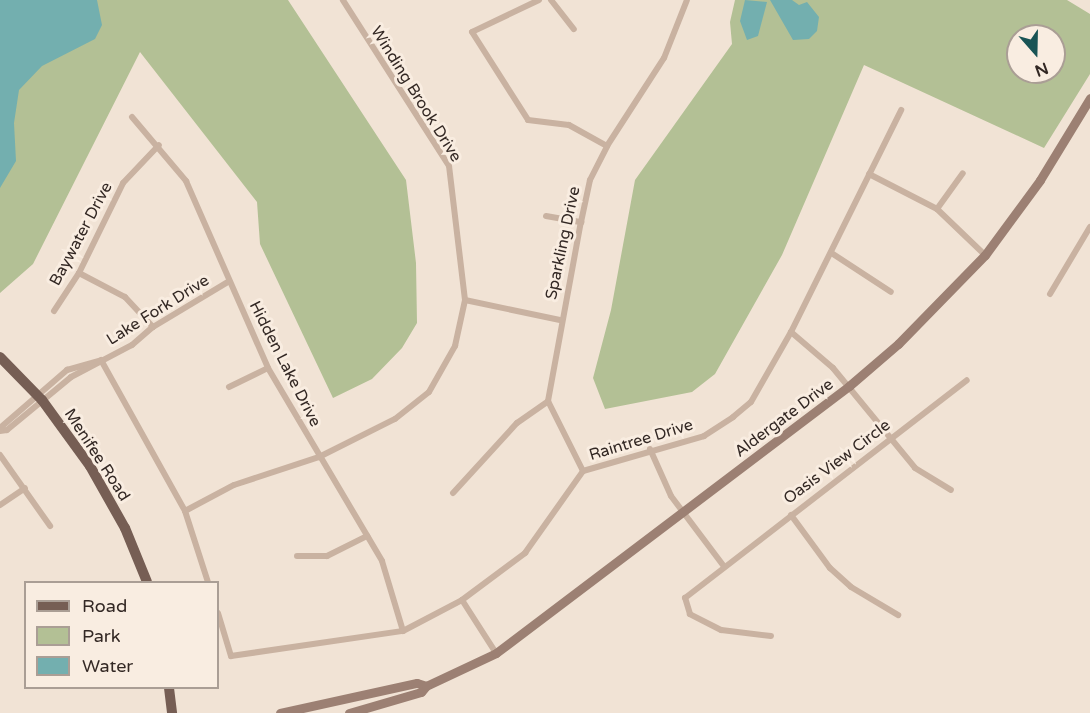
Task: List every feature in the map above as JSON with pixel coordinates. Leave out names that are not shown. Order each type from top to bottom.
[{"type":"main road","name":"Menifee Road","points":[[0,357],[39,397],[73,440],[111,501],[147,581]]},
{"type":"main road","points":[[169,689],[172,713]]},
{"type":"street","name":"Winding Brook Drive","points":[[185,511],[234,485],[319,457],[395,419],[429,392],[455,346],[465,300],[449,166],[343,0]]},
{"type":"street","points":[[539,0],[472,32],[528,120],[569,125],[607,146]]},
{"type":"street","points":[[551,0],[574,29]]},
{"type":"street","name":"Sparkling Drive","points":[[548,401],[560,320],[590,180],[607,146],[664,58],[687,0]]},
{"type":"street","name":"Aldergate Drive","points":[[349,713],[398,701],[421,692],[426,686],[496,653],[849,386],[898,344],[985,255],[1040,180],[1090,98]]},
{"type":"street","name":"Raintree Drive","points":[[219,615],[231,657],[403,631],[462,600],[525,552],[583,471],[650,449],[704,435],[734,417],[751,402],[791,332],[833,254],[901,110]]},
{"type":"street","name":"Hidden Lake Drive","points":[[132,117],[159,145],[186,181],[228,282],[268,368],[382,561],[403,631]]},
{"type":"street","name":"Baywater Drive","points":[[54,311],[79,273],[123,183],[159,145]]},
{"type":"street","points":[[937,209],[963,173]]},
{"type":"street","points":[[869,174],[937,209],[985,255]]},
{"type":"street","points":[[546,216],[581,222]]},
{"type":"street","points":[[1050,294],[1090,227]]},
{"type":"street","points":[[833,254],[891,292]]},
{"type":"street","points":[[79,273],[125,297],[153,327]]},
{"type":"street","name":"Lake Fork Drive","points":[[39,397],[71,377],[94,368],[101,360],[132,345],[153,327],[228,282]]},
{"type":"street","points":[[465,300],[560,320]]},
{"type":"street","points":[[791,332],[811,345],[849,386],[915,468],[951,490]]},
{"type":"street","name":"Lake Fork Drive","points":[[0,430],[67,370],[90,360],[101,360]]},
{"type":"street","points":[[101,360],[185,511],[208,581]]},
{"type":"street","points":[[229,387],[268,368]]},
{"type":"street","points":[[67,370],[71,377]]},
{"type":"street","name":"Oasis View Circle","points":[[771,636],[721,630],[690,614],[685,598],[690,591],[723,565],[967,380]]},
{"type":"street","points":[[453,493],[516,423],[548,401],[583,471]]},
{"type":"street","points":[[650,449],[657,471],[723,565]]},
{"type":"street","points":[[0,455],[26,488],[50,526]]},
{"type":"street","points":[[0,505],[26,488]]},
{"type":"street","points":[[791,515],[830,568],[850,587],[898,615]]},
{"type":"street","points":[[297,556],[327,556],[367,536]]},
{"type":"street","points":[[462,600],[496,653]]},
{"type":"street","name":"Aldergate Drive","points":[[280,713],[300,712],[417,683],[426,686]]},
{"type":"green space","points":[[0,0],[288,0],[406,180],[416,263],[417,323],[402,348],[372,379],[333,398],[260,244],[257,202],[140,52],[33,264],[0,293]]},
{"type":"green space","points":[[735,0],[1067,0],[1090,14],[1090,74],[1044,148],[864,65],[782,255],[715,374],[692,392],[605,409],[593,378],[611,310],[635,180],[732,44],[730,22]]},
{"type":"water","points":[[0,0],[97,0],[102,25],[95,39],[42,66],[19,90],[14,123],[16,161],[0,188]]},
{"type":"water","points":[[745,0],[767,2],[758,36],[747,40],[740,21]]},
{"type":"water","points":[[770,0],[792,0],[799,5],[807,2],[819,17],[817,31],[809,39],[793,40]]}]
